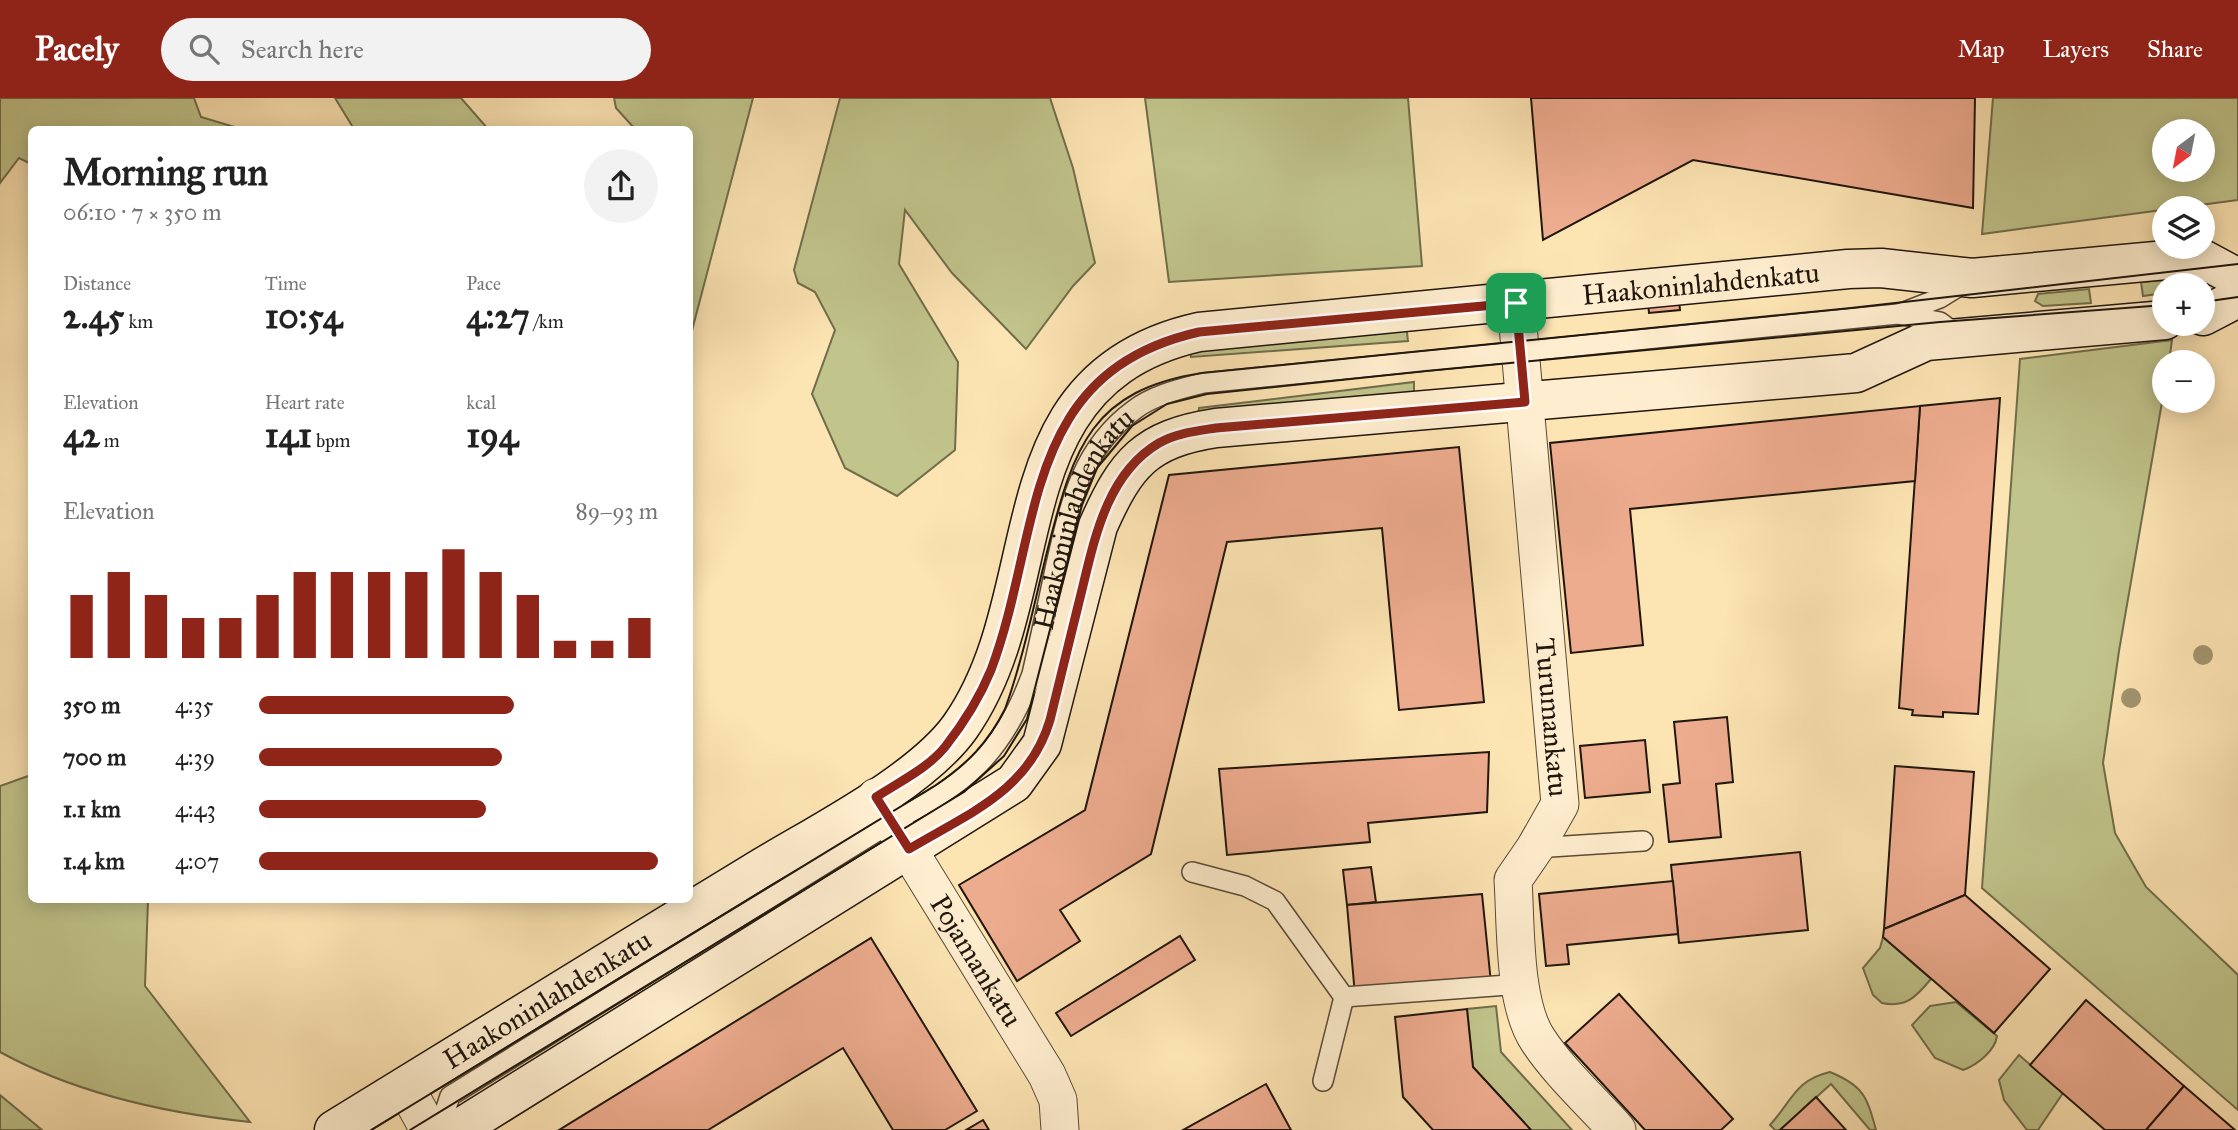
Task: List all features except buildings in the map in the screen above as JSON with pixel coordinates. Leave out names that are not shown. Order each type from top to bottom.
[{"type":"street","name":"Haakoninlahdenkatu","points":[[453,1113],[893,823],[976,701],[1002,637],[1034,507],[1056,442],[1069,417],[1106,375],[1149,346],[1199,332],[1859,269],[1881,268],[1972,278],[2199,257],[2238,278]]},
{"type":"street","points":[[2215,310],[2238,298]]},
{"type":"street","name":"Turumankatu","points":[[1516,303],[1560,804],[1513,880],[1522,984],[1528,1021],[1538,1040],[1617,1130]]},
{"type":"street","name":"Haakoninlahdenkatu","points":[[334,1130],[405,1086],[893,823],[1014,783],[1033,761],[1050,720],[1098,526],[1112,495],[1143,454],[1161,441],[1187,432],[1216,428],[1856,373],[1926,341],[2152,321]]},
{"type":"street","name":"Pojamankatu","points":[[893,823],[1047,1075],[1058,1100],[1060,1130]]},
{"type":"street","points":[[405,1086],[429,1130]]},
{"type":"lane","name":"Haakoninlahdenkatu","points":[[893,823],[943,796],[969,775],[991,752],[1007,727],[1032,674],[1077,484],[1098,444],[1136,408],[1176,390],[1203,383],[1898,314],[1940,298],[1972,278]]},
{"type":"lane","name":"Haakoninlahdenkatu","points":[[1898,314],[1940,322],[1959,337]]},
{"type":"lane","points":[[1535,848],[1643,841]]},
{"type":"lane","points":[[1192,872],[1245,886],[1275,901],[1344,997],[1323,1080]]},
{"type":"lane","points":[[1344,997],[1522,984]]},
{"type":"lane","name":"Haakoninlahdenkatu","points":[[405,1086],[453,1113],[439,1130]]},
{"type":"green space","points":[[0,98],[194,98],[201,117],[231,126],[28,126],[28,162],[19,158],[0,183]]},
{"type":"green space","points":[[335,98],[461,98],[485,126],[352,126]]},
{"type":"green space","points":[[614,98],[753,98],[693,327],[693,126],[632,126],[616,108]]},
{"type":"green space","points":[[840,98],[1050,98],[1073,168],[1095,263],[1073,286],[1026,349],[952,273],[905,210],[899,264],[958,362],[955,450],[897,496],[845,468],[812,394],[835,330],[815,292],[798,283],[794,270]]},
{"type":"green space","points":[[1145,98],[1408,98],[1422,266],[1169,282]]},
{"type":"green space","points":[[1993,98],[2238,98],[2238,200],[2215,203],[2215,196],[2152,196],[2152,211],[1982,234]]},
{"type":"green space","points":[[2152,281],[2152,295],[2143,296],[2141,282]]},
{"type":"green space","points":[[2089,289],[2091,303],[2043,306],[2035,301],[2038,294]]},
{"type":"green space","points":[[1406,324],[1408,341],[1191,357],[1190,347]]},
{"type":"green space","points":[[2172,340],[2171,350],[2152,350],[2152,413],[2160,413],[2119,651],[2103,763],[2115,833],[2146,887],[2238,975],[2238,1110],[1982,888],[2020,359]]},
{"type":"green space","points":[[1414,382],[1414,398],[1198,417],[1199,408]]},
{"type":"green space","points":[[28,776],[28,903],[148,903],[145,986],[250,1122],[185,1113],[122,1099],[59,1079],[0,1052],[0,786]]},
{"type":"green space","points":[[1883,937],[1931,979],[1910,1000],[1898,1004],[1882,1003],[1873,995],[1863,968],[1880,948]]},
{"type":"green space","points":[[1956,1002],[1997,1036],[1993,1047],[1984,1057],[1963,1070],[1935,1058],[1912,1025],[1930,1006]]},
{"type":"green space","points":[[1496,1006],[1501,1052],[1572,1130],[1531,1130],[1473,1067],[1467,1009]]},
{"type":"green space","points":[[2019,1055],[2063,1093],[2038,1130],[2027,1130],[2004,1100],[1999,1080]]},
{"type":"green space","points":[[1830,1072],[1850,1082],[1862,1094],[1876,1130],[1870,1130],[1831,1084],[1780,1130],[1775,1130],[1770,1125],[1801,1086]]},
{"type":"green space","points":[[0,1095],[42,1130],[0,1130]]},
{"type":"tram line","points":[[371,1130],[936,785],[967,761],[984,742],[1005,709],[1024,648],[1058,510],[1079,452],[1094,428],[1112,409],[1135,393],[1165,381],[1202,373],[1851,308],[2238,264]]},
{"type":"tram line","points":[[2215,300],[2238,297]]},
{"type":"tram line","points":[[410,1130],[964,792],[1004,756],[1027,719],[1082,505],[1097,468],[1132,426],[1167,404],[1207,394],[1426,371],[1940,322],[2152,306]]},
{"type":"route","points":[[1516,303],[1525,402],[1216,428],[1187,432],[1161,441],[1143,454],[1128,470],[1112,495],[1098,526],[1050,720],[1033,761],[1014,783],[909,849],[876,797],[943,750],[976,701],[1002,637],[1034,507],[1056,442],[1069,417],[1088,392],[1106,375],[1149,346],[1199,332],[1419,309],[1516,303]]}]
